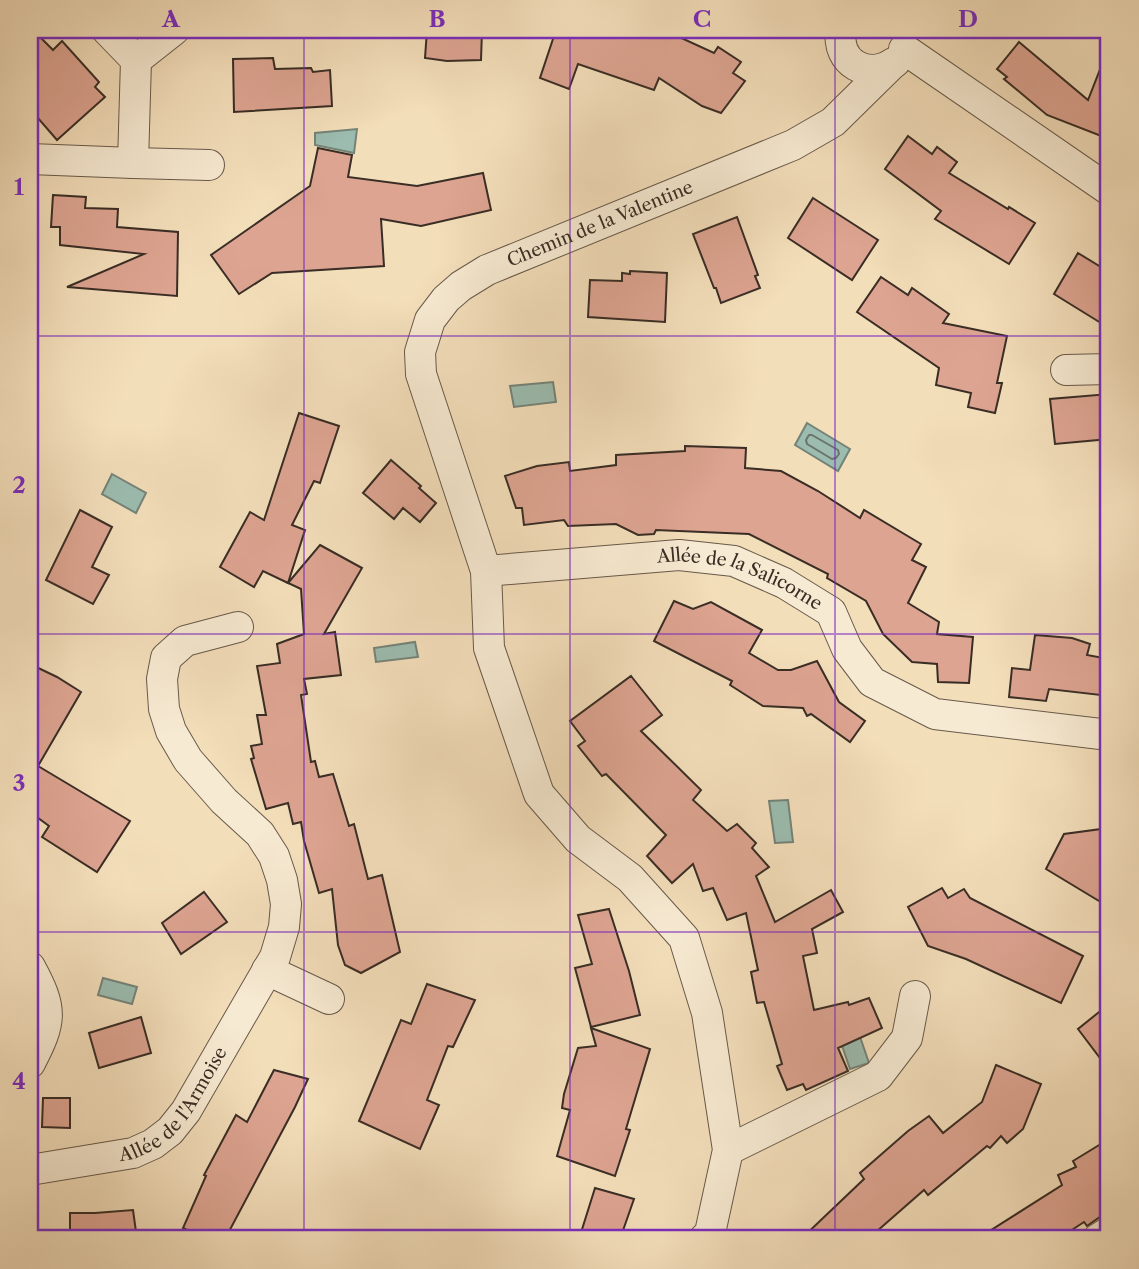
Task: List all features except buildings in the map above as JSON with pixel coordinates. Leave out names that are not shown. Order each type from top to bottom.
[{"type":"street","points":[[107,30],[136,60],[133,163]]},
{"type":"street","points":[[136,60],[174,30]]},
{"type":"street","points":[[827,30],[852,63],[865,70],[887,68],[899,51],[944,75],[1109,190]]},
{"type":"street","points":[[841,30],[841,46],[852,63]]},
{"type":"street","name":"Chemin de la Valentine","points":[[486,571],[421,374],[419,352],[430,320],[446,299],[487,270],[793,145],[833,122],[899,51]]},
{"type":"street","points":[[833,122],[852,63]]},
{"type":"street","points":[[30,159],[209,165]]},
{"type":"street","points":[[1066,370],[1109,369]]},
{"type":"street","name":"Allée de la Salicorne","points":[[486,571],[679,555],[734,561],[784,583],[831,612],[847,649],[872,682],[935,714],[1109,735]]},
{"type":"street","points":[[486,571],[489,648],[539,794],[578,839],[630,878],[684,938],[706,1013],[728,1150],[710,1233],[704,1239]]},
{"type":"street","name":"Allée de l'Armoise","points":[[30,1170],[133,1153],[153,1144],[170,1131],[186,1111],[275,957],[284,927],[286,904],[274,856],[260,834],[224,801],[188,760],[171,731],[164,709],[162,679],[166,659],[185,641],[238,627]]},
{"type":"street","points":[[30,967],[41,987],[48,1010],[46,1028],[30,1063]]},
{"type":"street","points":[[267,970],[329,999]]},
{"type":"street","points":[[728,1150],[878,1076],[907,1038],[915,996]]},
{"type":"street","points":[[1098,1239],[1109,1233]]},
{"type":"water","points":[[357,129],[354,153],[315,145],[315,133]]},
{"type":"water","points":[[553,382],[556,402],[514,407],[510,386]]},
{"type":"water","points":[[807,423],[850,449],[838,471],[795,445]]},
{"type":"water","points":[[112,474],[146,493],[136,513],[102,494]]},
{"type":"water","points":[[415,642],[418,657],[376,662],[374,648]]},
{"type":"water","points":[[788,800],[793,842],[775,843],[769,801]]},
{"type":"water","points":[[103,978],[137,987],[132,1004],[98,995]]},
{"type":"water","points":[[856,1025],[869,1063],[850,1069],[837,1031]]}]
